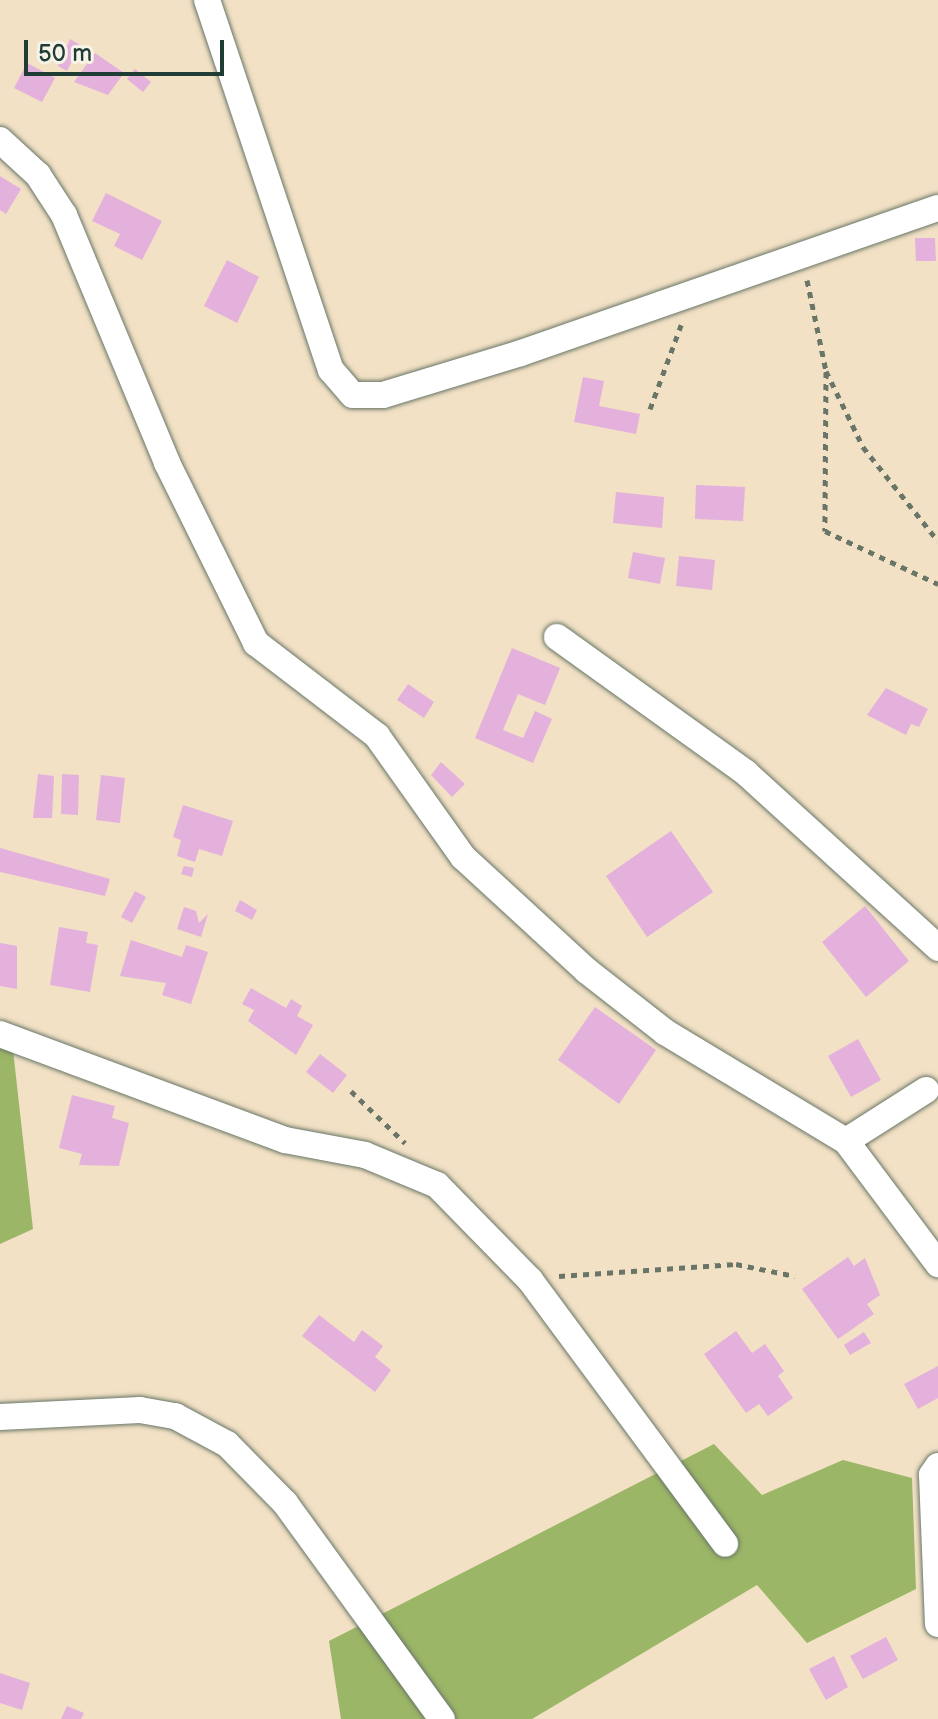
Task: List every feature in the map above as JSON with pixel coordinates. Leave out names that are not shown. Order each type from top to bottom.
[{"type":"street","points":[[207,0],[331,370],[353,395],[383,395],[678,300],[938,208]]},
{"type":"street","points":[[0,140],[38,175],[64,215],[167,463],[256,643],[377,736],[463,857],[587,971],[665,1032],[846,1141],[938,1264]]},
{"type":"street","points":[[557,637],[746,773],[938,948]]},
{"type":"street","points":[[0,1034],[285,1140],[408,1171],[437,1185],[530,1280],[725,1544]]},
{"type":"street","points":[[846,1141],[926,1090]]},
{"type":"street","points":[[0,1417],[140,1410],[175,1416],[227,1444],[285,1503],[442,1719]]},
{"type":"street","points":[[938,1466],[932,1475],[938,1624]]},
{"type":"path","points":[[802,255],[826,371],[825,531],[938,584]]},
{"type":"path","points":[[650,409],[679,343],[678,300]]},
{"type":"path","points":[[826,371],[882,479],[938,541]]},
{"type":"path","points":[[351,1091],[411,1151]]},
{"type":"path","points":[[530,1280],[736,1264],[795,1276]]},
{"type":"green space","points":[[0,1045],[13,1050],[33,1229],[0,1244]]},
{"type":"green space","points":[[714,1444],[762,1495],[843,1460],[912,1478],[916,1589],[807,1643],[757,1585],[532,1719],[341,1719],[329,1641]]},
{"type":"building","points":[[70,39],[80,45],[67,71],[58,66]]},
{"type":"building","points":[[95,53],[124,73],[108,95],[74,82]]},
{"type":"building","points":[[27,63],[55,78],[42,102],[14,88]]},
{"type":"building","points":[[135,69],[151,82],[143,92],[127,79]]},
{"type":"building","points":[[0,176],[21,189],[6,214],[0,210]]},
{"type":"building","points":[[106,193],[162,221],[142,260],[114,246],[120,234],[92,221]]},
{"type":"building","points":[[915,238],[935,238],[936,261],[916,261]]},
{"type":"building","points":[[227,260],[259,277],[237,323],[204,306]]},
{"type":"building","points":[[583,377],[604,381],[599,406],[640,414],[636,434],[574,422]]},
{"type":"building","points":[[696,485],[745,487],[743,521],[695,519]]},
{"type":"building","points":[[616,492],[664,497],[662,528],[613,523]]},
{"type":"building","points":[[633,552],[665,558],[660,584],[628,578]]},
{"type":"building","points":[[679,556],[715,560],[712,590],[676,586]]},
{"type":"building","points":[[512,648],[560,668],[545,705],[518,694],[503,730],[523,738],[535,711],[552,719],[533,763],[475,738]]},
{"type":"building","points":[[408,684],[434,702],[424,718],[397,700]]},
{"type":"building","points":[[886,688],[928,709],[919,727],[911,724],[906,735],[867,715]]},
{"type":"building","points":[[441,762],[465,784],[452,797],[431,775]]},
{"type":"building","points":[[38,774],[54,776],[52,818],[33,818]]},
{"type":"building","points":[[62,774],[79,775],[78,815],[61,814]]},
{"type":"building","points":[[101,775],[125,778],[120,823],[96,820]]},
{"type":"building","points":[[183,805],[233,821],[222,856],[199,849],[195,862],[177,856],[181,840],[173,837]]},
{"type":"building","points":[[671,831],[713,892],[647,937],[606,876]]},
{"type":"building","points":[[0,848],[110,879],[105,896],[0,872]]},
{"type":"building","points":[[184,866],[194,868],[192,877],[181,874]]},
{"type":"building","points":[[135,891],[146,897],[132,923],[121,917]]},
{"type":"building","points":[[240,900],[257,910],[252,920],[235,911]]},
{"type":"building","points":[[865,906],[909,961],[866,997],[822,942]]},
{"type":"building","points":[[184,907],[196,911],[199,923],[208,914],[201,937],[177,929]]},
{"type":"building","points":[[59,927],[88,932],[86,943],[98,945],[90,992],[50,985]]},
{"type":"building","points":[[131,940],[182,957],[186,945],[208,952],[191,1004],[162,995],[166,983],[120,976]]},
{"type":"building","points":[[0,943],[17,946],[17,989],[0,986]]},
{"type":"building","points":[[251,988],[286,1008],[291,999],[302,1006],[297,1016],[313,1025],[296,1055],[248,1021],[254,1010],[242,1004]]},
{"type":"building","points":[[595,1007],[656,1050],[619,1104],[558,1060]]},
{"type":"building","points":[[858,1039],[881,1080],[851,1097],[828,1056]]},
{"type":"building","points":[[320,1054],[347,1075],[333,1093],[306,1072]]},
{"type":"building","points":[[72,1095],[115,1106],[112,1118],[129,1123],[119,1166],[79,1165],[82,1154],[59,1148]]},
{"type":"building","points":[[848,1257],[854,1266],[865,1258],[880,1295],[867,1304],[874,1314],[838,1339],[802,1289]]},
{"type":"building","points":[[319,1315],[354,1342],[362,1330],[383,1346],[375,1357],[391,1370],[375,1392],[302,1336]]},
{"type":"building","points":[[736,1331],[752,1353],[765,1344],[784,1371],[778,1376],[793,1398],[768,1416],[759,1404],[746,1413],[704,1354]]},
{"type":"building","points":[[864,1332],[871,1343],[850,1355],[844,1345]]},
{"type":"building","points":[[938,1366],[938,1398],[918,1409],[904,1384]]},
{"type":"building","points":[[886,1637],[898,1660],[863,1679],[850,1656]]},
{"type":"building","points":[[834,1656],[848,1687],[826,1700],[809,1669]]},
{"type":"building","points":[[0,1673],[30,1683],[22,1710],[0,1703]]},
{"type":"building","points":[[67,1706],[84,1713],[81,1719],[61,1719]]}]
